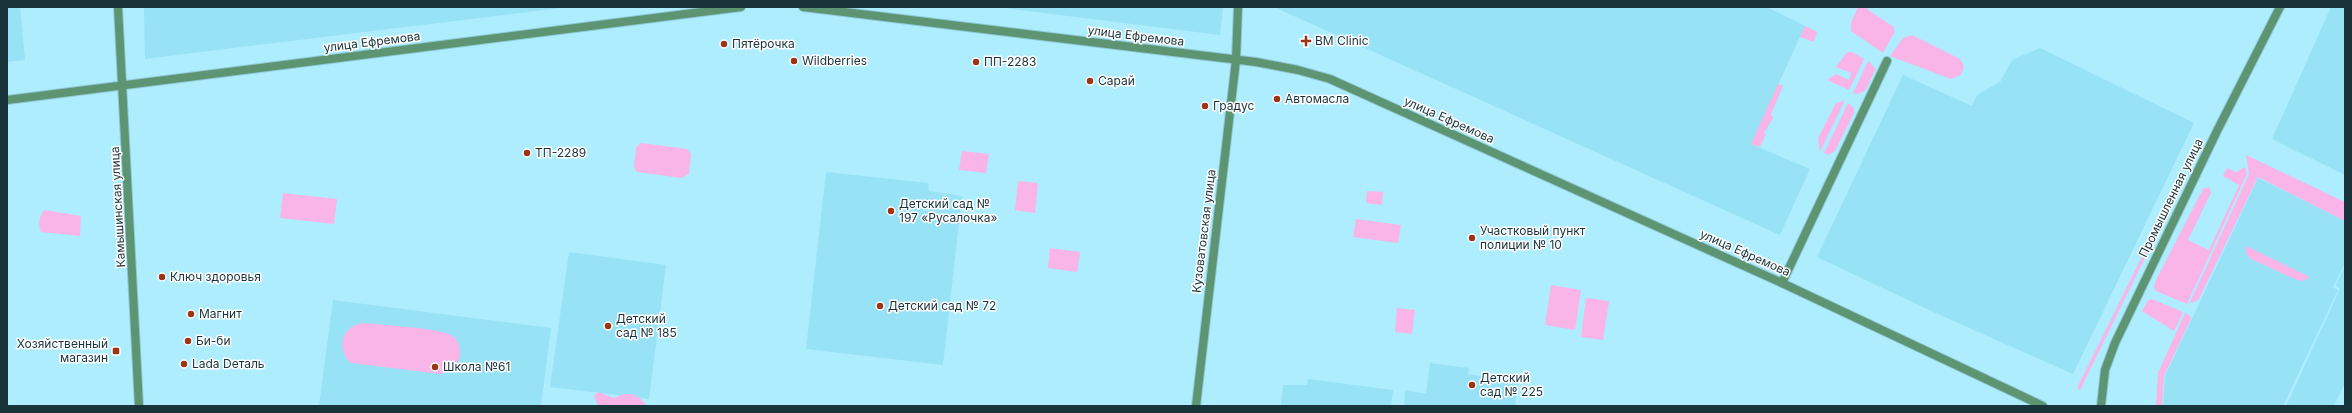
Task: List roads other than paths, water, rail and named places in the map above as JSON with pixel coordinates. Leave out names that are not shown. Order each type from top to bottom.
[{"type":"street","name":"Камышинская улица","points":[[118,7],[139,406]]},
{"type":"street","name":"улица Ефремова","points":[[7,100],[741,7]]},
{"type":"street","name":"улица Ефремова","points":[[803,7],[1236,60],[1298,70],[1330,80],[1782,283],[2043,406]]},
{"type":"street","name":"Кузоватовская улица","points":[[1196,406],[1236,60],[1238,7]]},
{"type":"street","name":"Промышленная улица","points":[[2101,406],[2105,370],[2116,343],[2214,138],[2280,7]]},
{"type":"street","points":[[1782,283],[1887,61]]},
{"type":"place","name":"BM Clinic","points":[[1306,41]]},
{"type":"place","name":"Пятёрочка","points":[[724,44]]},
{"type":"place","name":"Wildberries","points":[[794,61]]},
{"type":"place","name":"ПП-2283","points":[[976,62]]},
{"type":"place","name":"Сарай","points":[[1090,81]]},
{"type":"place","name":"Автомасла","points":[[1277,99]]},
{"type":"place","name":"Градус","points":[[1205,106]]},
{"type":"place","name":"ТП-2289","points":[[527,153]]},
{"type":"place","name":"Детский сад № 197 «Русалочка»","points":[[891,211]]},
{"type":"place","name":"Участковый пункт полиции № 10","points":[[1472,238]]},
{"type":"place","name":"Ключ здоровья","points":[[162,277]]},
{"type":"place","name":"Детский сад № 72","points":[[880,306]]},
{"type":"place","name":"Магнит","points":[[191,314]]},
{"type":"place","name":"Детский сад № 185","points":[[608,326]]},
{"type":"place","name":"Би-би","points":[[188,341]]},
{"type":"place","name":"Хозяйственный магазин","points":[[116,351]]},
{"type":"place","name":"Lada Dеталь","points":[[184,364]]},
{"type":"place","name":"Школа №61","points":[[435,367]]},
{"type":"place","name":"Детский сад № 225","points":[[1472,385]]}]
